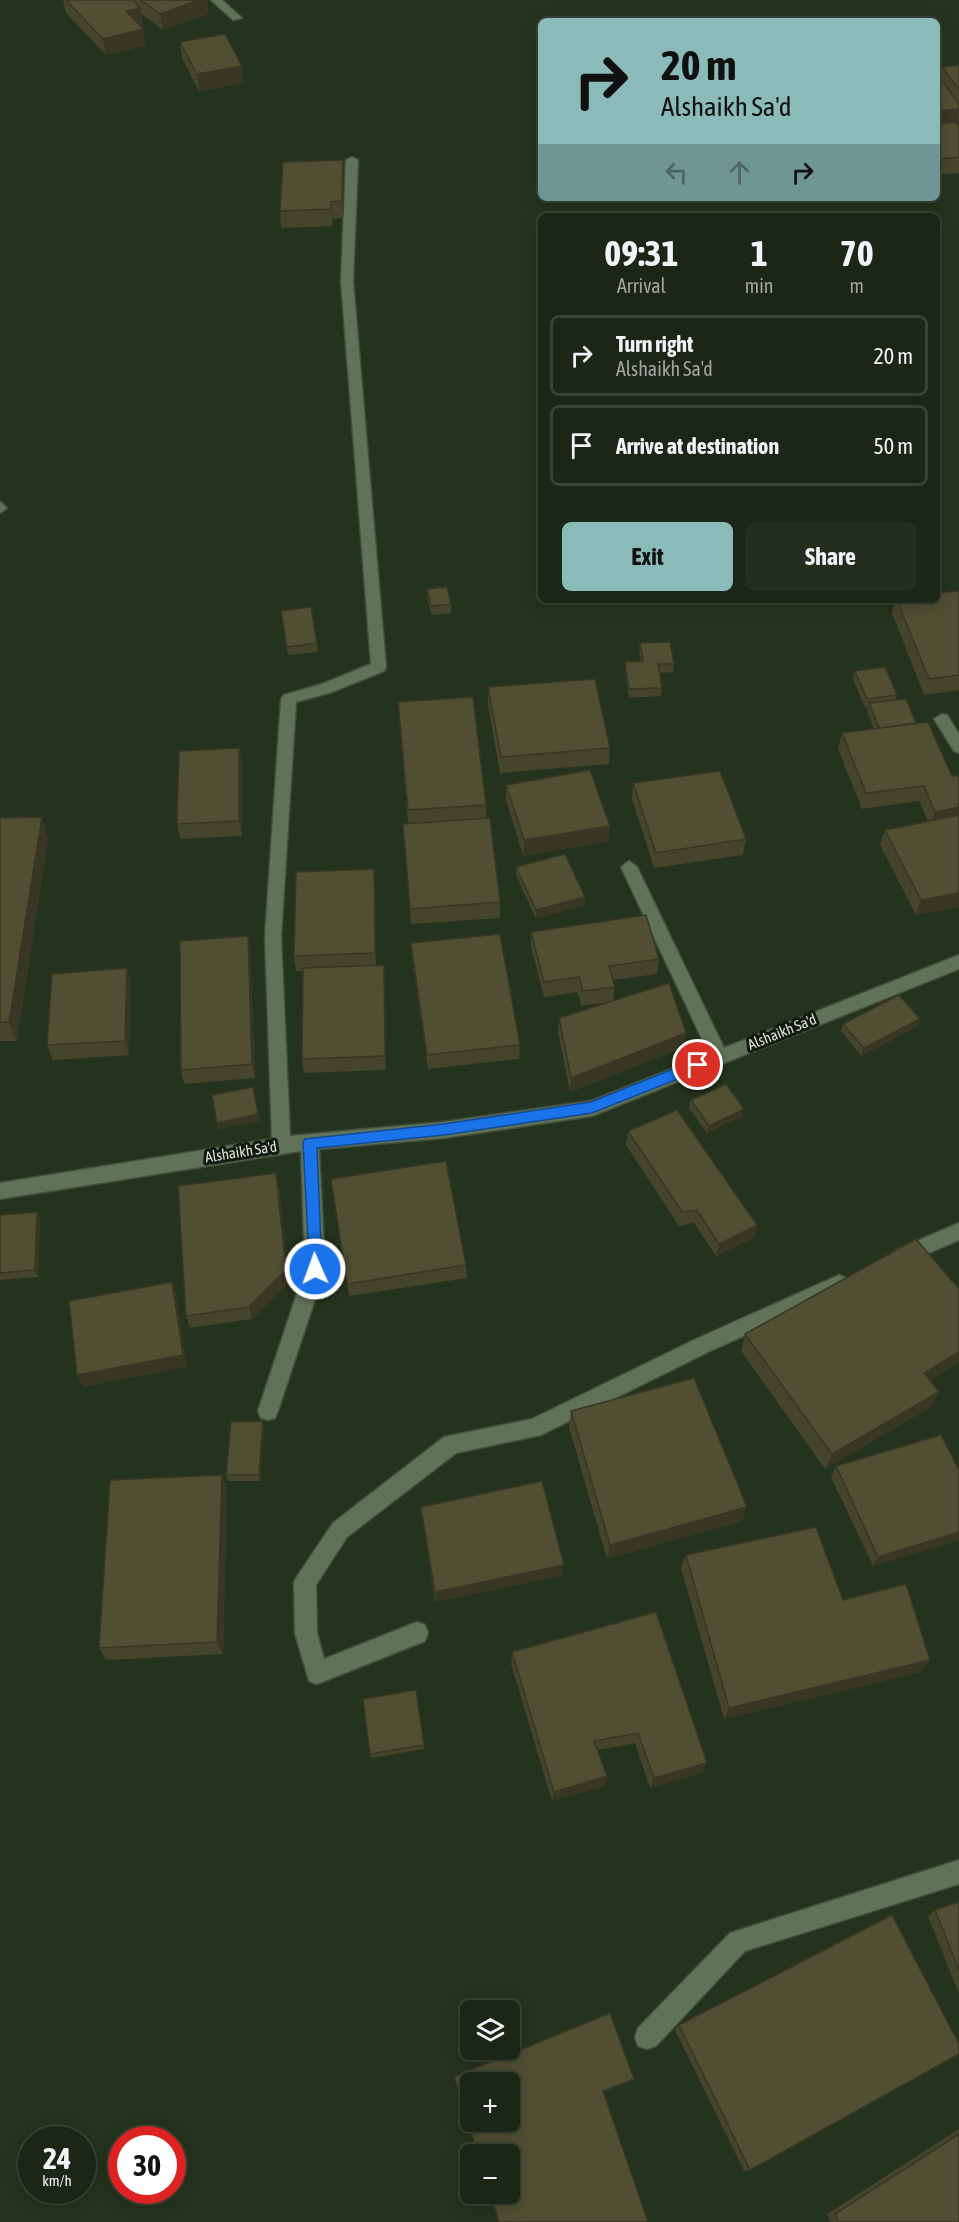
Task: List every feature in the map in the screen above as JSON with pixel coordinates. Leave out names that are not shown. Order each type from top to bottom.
[{"type":"street","points":[[216,0],[237,18]]},
{"type":"street","points":[[282,1146],[273,937],[289,699],[327,688],[379,667],[347,282],[352,160]]},
{"type":"street","points":[[942,719],[959,747]]},
{"type":"street","points":[[629,867],[719,1056]]},
{"type":"street","name":"Alshaikh Sa'd","points":[[0,1191],[282,1146],[444,1130],[592,1108],[959,962]]},
{"type":"street","points":[[268,1411],[315,1269],[310,1143]]},
{"type":"street","points":[[885,1264],[959,1231]]},
{"type":"street","points":[[417,1633],[317,1673],[306,1633],[305,1581],[340,1530],[451,1444],[534,1428],[704,1345],[853,1279]]},
{"type":"street","points":[[646,2037],[738,1941],[959,1872]]},
{"type":"building","points":[[66,0],[133,0],[140,8],[126,11],[143,29],[103,39]]},
{"type":"building","points":[[141,0],[199,0],[160,14]]},
{"type":"building","points":[[225,34],[242,66],[197,74],[180,42]]},
{"type":"building","points":[[959,65],[959,89],[942,67]]},
{"type":"building","points":[[940,77],[959,105],[959,109],[940,111]]},
{"type":"building","points":[[956,122],[959,126],[959,157],[940,159],[940,124]]},
{"type":"building","points":[[343,160],[342,201],[331,202],[331,209],[280,211],[283,162]]},
{"type":"building","points":[[447,587],[451,604],[431,606],[427,589]]},
{"type":"building","points":[[959,591],[959,675],[929,679],[898,603],[940,603],[940,593]]},
{"type":"building","points":[[311,607],[317,643],[287,647],[281,611]]},
{"type":"building","points":[[670,642],[674,664],[658,664],[662,688],[629,689],[625,662],[643,661],[640,643]]},
{"type":"building","points":[[885,667],[897,695],[867,699],[855,671]]},
{"type":"building","points":[[595,679],[610,748],[501,757],[488,687]]},
{"type":"building","points":[[473,697],[486,805],[408,810],[398,702]]},
{"type":"building","points":[[906,699],[916,723],[879,728],[869,703]]},
{"type":"building","points":[[928,722],[952,776],[959,776],[959,807],[935,812],[924,786],[866,793],[842,733]]},
{"type":"building","points":[[239,748],[239,821],[177,824],[179,751]]},
{"type":"building","points":[[590,770],[610,826],[524,840],[506,785]]},
{"type":"building","points":[[720,771],[746,839],[656,853],[633,783]]},
{"type":"building","points":[[959,815],[959,893],[921,900],[885,830]]},
{"type":"building","points":[[42,817],[9,1022],[0,1022],[0,818]]},
{"type":"building","points":[[490,818],[500,902],[410,909],[403,824]]},
{"type":"building","points":[[565,854],[585,897],[536,910],[516,867]]},
{"type":"building","points":[[374,869],[375,953],[294,956],[296,872]]},
{"type":"building","points":[[646,915],[659,959],[609,966],[615,987],[583,991],[579,977],[544,982],[531,932]]},
{"type":"building","points":[[500,934],[520,1045],[427,1055],[411,943]]},
{"type":"building","points":[[248,936],[252,1064],[181,1070],[180,941]]},
{"type":"building","points":[[384,965],[385,1056],[302,1059],[303,968]]},
{"type":"building","points":[[127,968],[125,1041],[47,1045],[52,974]]},
{"type":"building","points":[[669,983],[686,1033],[571,1078],[559,1018]]},
{"type":"building","points":[[899,995],[920,1019],[864,1048],[843,1024]]},
{"type":"building","points":[[726,1084],[744,1109],[709,1126],[691,1100]]},
{"type":"building","points":[[253,1087],[258,1114],[217,1123],[212,1095]]},
{"type":"building","points":[[677,1110],[757,1225],[719,1244],[697,1210],[682,1212],[628,1131]]},
{"type":"building","points":[[446,1161],[466,1265],[347,1284],[331,1179]]},
{"type":"building","points":[[276,1173],[286,1270],[249,1307],[186,1316],[178,1186]]},
{"type":"building","points":[[37,1212],[35,1270],[0,1273],[0,1215]]},
{"type":"building","points":[[916,1239],[959,1289],[959,1352],[924,1373],[939,1392],[832,1454],[745,1334]]},
{"type":"building","points":[[172,1282],[183,1355],[77,1375],[69,1301]]},
{"type":"building","points":[[694,1378],[747,1507],[610,1545],[571,1411]]},
{"type":"building","points":[[263,1421],[259,1475],[226,1475],[231,1422]]},
{"type":"building","points":[[941,1435],[959,1470],[959,1532],[878,1557],[836,1466]]},
{"type":"building","points":[[222,1475],[217,1642],[99,1648],[110,1480]]},
{"type":"building","points":[[542,1481],[564,1565],[435,1592],[421,1507]]},
{"type":"building","points":[[816,1527],[843,1600],[906,1584],[930,1660],[729,1708],[686,1555]]},
{"type":"building","points":[[656,1612],[707,1763],[654,1778],[638,1733],[594,1741],[607,1776],[554,1792],[512,1652]]},
{"type":"building","points":[[416,1690],[424,1745],[370,1754],[363,1699]]},
{"type":"building","points":[[959,1902],[959,1970],[935,1910]]},
{"type":"building","points":[[892,1915],[959,2044],[959,2054],[750,2170],[679,2025]]},
{"type":"building","points":[[610,2013],[634,2079],[603,2091],[648,2222],[499,2222],[493,2204],[520,2204],[520,2144],[475,2144],[471,2132],[520,2132],[520,2072],[466,2072],[495,2060],[520,2060],[520,2050]]},
{"type":"building","points":[[460,2075],[460,2096],[454,2077]]},
{"type":"building","points":[[959,2134],[959,2222],[839,2222],[835,2214]]},
{"type":"route","points":[[315,1269],[310,1143],[444,1130],[592,1108],[698,1065]]}]
